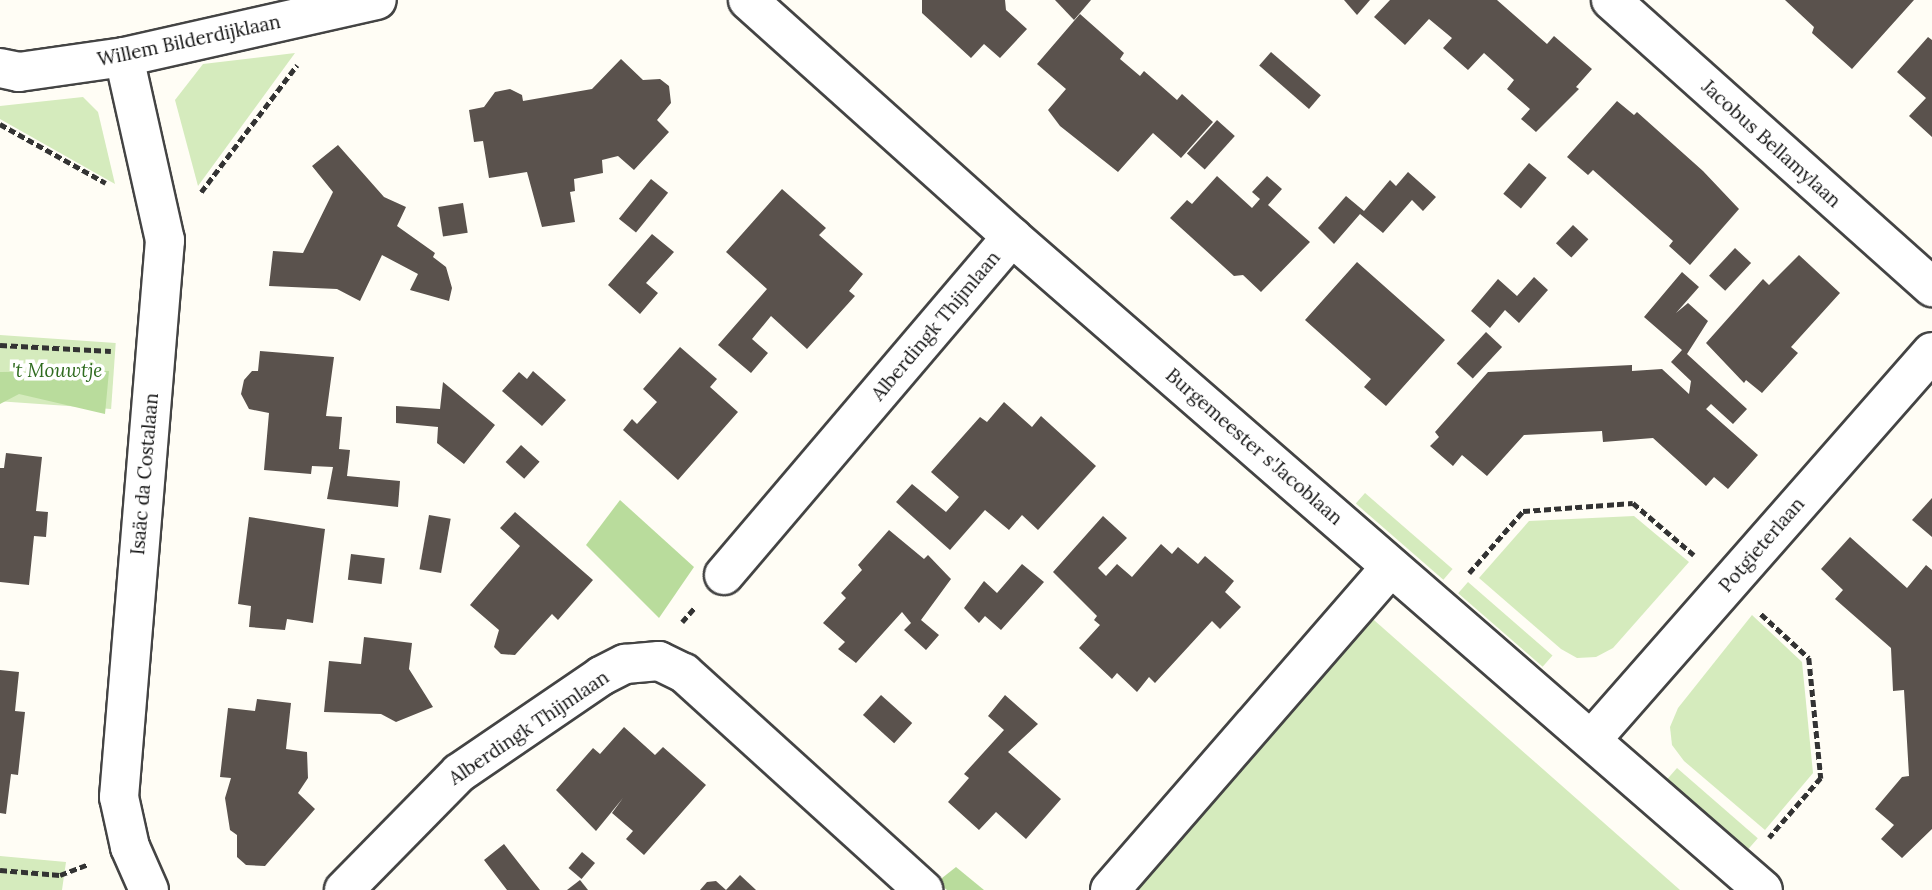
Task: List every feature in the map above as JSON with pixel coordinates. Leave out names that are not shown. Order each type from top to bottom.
[{"type":"street","name":"Willem Bilderdijklaan","points":[[0,68],[19,72],[124,57],[377,0]]},
{"type":"street","name":"Burgemeester s'Jacoblaan","points":[[748,0],[1012,237],[1763,890]]},
{"type":"street","name":"Jacobus Bellamylaan","points":[[1611,0],[1932,288]]},
{"type":"street","name":"Isaäc da Costalaan","points":[[124,57],[162,226],[155,354],[118,797],[130,847],[149,890]]},
{"type":"street","name":"Alberdingk Thijmlaan","points":[[724,575],[1012,237]]},
{"type":"street","name":"Potgieterlaan","points":[[1592,739],[1932,352]]},
{"type":"street","points":[[1110,890],[1391,566]]},
{"type":"street","name":"Alberdingk Thijmlaan","points":[[344,890],[458,773],[601,676],[625,664],[659,661],[684,673],[923,890]]},
{"type":"path","points":[[0,124],[162,226],[299,63]]},
{"type":"path","points":[[0,345],[155,354]]},
{"type":"path","points":[[0,870],[60,875]]},
{"type":"green space","points":[[295,53],[198,186],[175,100],[203,64]]},
{"type":"green space","points":[[83,97],[98,112],[115,184],[0,119],[0,106]]},
{"type":"green space","name":"'t Mouwtje","points":[[0,335],[116,343],[111,409],[0,401]]},
{"type":"green space","points":[[109,371],[105,414],[19,394],[0,404],[0,372]]},
{"type":"green space","points":[[1365,493],[1453,569],[1443,580],[1356,504]]},
{"type":"green space","points":[[620,500],[694,567],[659,618],[586,545]]},
{"type":"green space","points":[[1634,516],[1689,562],[1613,648],[1596,657],[1577,658],[1561,649],[1479,578],[1529,521]]},
{"type":"green space","points":[[1468,582],[1553,655],[1543,667],[1458,593]]},
{"type":"green space","points":[[1366,613],[1680,890],[1122,890]]},
{"type":"green space","points":[[1752,615],[1802,662],[1813,773],[1765,830],[1684,761],[1672,745],[1670,727],[1678,708]]},
{"type":"green space","points":[[1677,768],[1758,838],[1748,850],[1667,779]]},
{"type":"green space","points":[[0,856],[66,862],[62,890],[0,890]]},
{"type":"green space","points":[[956,867],[984,890],[947,890],[937,882]]},
{"type":"building","points":[[922,0],[1005,0],[1006,10],[1027,29],[1000,58],[984,44],[971,58],[922,13]]},
{"type":"building","points":[[1055,0],[1091,0],[1074,20]]},
{"type":"building","points":[[1344,0],[1370,0],[1357,15]]},
{"type":"building","points":[[1390,0],[1497,0],[1547,44],[1554,36],[1592,69],[1576,87],[1579,89],[1536,132],[1521,119],[1530,109],[1507,89],[1514,80],[1484,53],[1468,70],[1443,48],[1452,38],[1429,19],[1405,45],[1374,17]]},
{"type":"building","points":[[1785,0],[1914,0],[1852,69],[1812,33],[1814,27]]},
{"type":"building","points":[[1080,14],[1124,53],[1120,59],[1140,76],[1144,71],[1177,100],[1182,94],[1213,122],[1181,158],[1153,133],[1118,172],[1060,126],[1048,110],[1066,89],[1037,64]]},
{"type":"building","points":[[1928,37],[1932,40],[1932,137],[1909,116],[1926,98],[1897,72]]},
{"type":"building","points":[[1271,52],[1321,95],[1309,109],[1259,66]]},
{"type":"building","points":[[621,59],[643,80],[660,79],[669,86],[671,103],[657,120],[669,132],[634,170],[618,156],[602,160],[603,173],[574,179],[575,191],[570,192],[575,222],[542,227],[527,172],[489,178],[483,141],[474,142],[469,110],[484,107],[495,92],[510,89],[522,95],[523,101],[592,89]]},
{"type":"building","points":[[1617,101],[1634,115],[1637,112],[1703,171],[1739,209],[1690,265],[1669,246],[1673,241],[1593,170],[1588,175],[1567,157]]},
{"type":"building","points":[[1217,120],[1235,136],[1205,170],[1187,153]]},
{"type":"building","points":[[338,145],[384,197],[406,207],[397,226],[435,253],[433,257],[446,267],[452,288],[449,301],[410,290],[418,274],[382,255],[360,301],[337,289],[269,286],[273,251],[303,253],[333,192],[312,166]]},
{"type":"building","points":[[1529,163],[1547,178],[1521,208],[1503,194]]},
{"type":"building","points":[[1408,172],[1436,197],[1423,211],[1412,200],[1383,233],[1360,214],[1334,244],[1318,228],[1346,196],[1364,211],[1390,180],[1396,186]]},
{"type":"building","points":[[1217,176],[1252,208],[1260,199],[1252,192],[1267,176],[1282,189],[1268,205],[1310,242],[1261,292],[1243,275],[1234,276],[1170,218],[1187,200],[1192,204]]},
{"type":"building","points":[[651,179],[668,193],[636,232],[619,219]]},
{"type":"building","points":[[782,189],[826,228],[819,235],[863,274],[849,291],[855,296],[807,349],[771,316],[752,339],[768,353],[751,373],[718,345],[767,289],[726,252]]},
{"type":"building","points":[[463,203],[468,233],[443,237],[438,207]]},
{"type":"building","points":[[1573,225],[1588,239],[1571,258],[1556,243]]},
{"type":"building","points":[[652,234],[674,252],[646,283],[658,293],[640,314],[608,285]]},
{"type":"building","points":[[1735,248],[1751,263],[1725,291],[1709,276]]},
{"type":"building","points":[[1799,255],[1840,293],[1791,347],[1798,353],[1762,393],[1746,380],[1744,383],[1706,343],[1763,279],[1769,285]]},
{"type":"building","points":[[1357,262],[1445,340],[1386,406],[1364,387],[1371,379],[1305,320]]},
{"type":"building","points":[[1682,272],[1699,287],[1676,313],[1688,303],[1708,321],[1687,354],[1747,409],[1733,424],[1711,404],[1706,409],[1758,455],[1728,489],[1714,477],[1706,486],[1653,438],[1603,442],[1602,431],[1524,435],[1487,476],[1462,455],[1453,466],[1430,446],[1439,437],[1435,432],[1488,372],[1632,365],[1632,371],[1662,369],[1689,394],[1691,381],[1671,362],[1682,350],[1644,317]]},
{"type":"building","points":[[1534,277],[1548,290],[1519,323],[1505,310],[1490,328],[1471,311],[1498,279],[1517,296]]},
{"type":"building","points":[[1486,332],[1502,347],[1473,378],[1457,363]]},
{"type":"building","points":[[680,347],[717,379],[710,387],[738,412],[678,480],[623,430],[632,419],[637,424],[657,402],[643,389]]},
{"type":"building","points":[[260,351],[334,357],[326,416],[342,417],[339,449],[350,450],[347,476],[400,481],[398,507],[327,499],[333,467],[312,466],[311,474],[264,470],[269,413],[249,409],[241,394],[244,380],[252,371],[258,371]]},
{"type":"building","points":[[533,371],[566,400],[542,426],[502,391],[519,372],[527,379]]},
{"type":"building","points":[[443,382],[495,425],[464,464],[437,443],[438,427],[396,423],[396,406],[440,409]]},
{"type":"building","points":[[1004,402],[1032,427],[1041,416],[1096,466],[1038,530],[1022,515],[1009,530],[985,510],[950,550],[896,502],[912,484],[946,512],[959,497],[931,472],[980,417],[987,422]]},
{"type":"building","points":[[521,445],[540,462],[524,479],[506,462]]},
{"type":"building","points":[[6,453],[42,457],[36,511],[48,512],[46,537],[34,536],[29,585],[0,582],[0,468],[4,468]]},
{"type":"building","points":[[1932,498],[1932,537],[1912,520]]},
{"type":"building","points":[[515,512],[593,580],[558,620],[552,614],[515,655],[501,654],[494,647],[499,630],[470,605],[520,546],[500,528]]},
{"type":"building","points":[[429,515],[451,519],[441,573],[419,569]]},
{"type":"building","points":[[1103,516],[1127,538],[1098,568],[1106,576],[1117,564],[1132,577],[1161,544],[1172,554],[1178,547],[1198,564],[1205,556],[1234,581],[1225,592],[1241,607],[1220,629],[1212,621],[1155,683],[1149,677],[1137,692],[1117,673],[1112,679],[1079,648],[1100,625],[1094,620],[1097,616],[1053,572]]},
{"type":"building","points":[[249,517],[325,529],[313,623],[287,619],[285,630],[249,627],[251,606],[238,604]]},
{"type":"building","points":[[889,530],[924,559],[928,555],[951,579],[921,620],[939,635],[926,650],[904,630],[911,623],[902,612],[856,663],[838,649],[845,642],[823,623],[846,598],[841,593],[862,570],[858,565]]},
{"type":"building","points":[[1850,537],[1907,588],[1926,565],[1932,570],[1932,829],[1902,858],[1881,839],[1894,825],[1875,809],[1902,777],[1909,776],[1904,690],[1893,691],[1891,648],[1835,599],[1843,590],[1821,569]]},
{"type":"building","points":[[351,554],[385,558],[382,584],[348,580]]},
{"type":"building","points":[[1022,564],[1044,582],[1001,630],[985,616],[979,623],[964,608],[984,581],[997,593]]},
{"type":"building","points":[[364,637],[412,643],[409,669],[433,707],[396,722],[381,714],[324,712],[329,661],[361,664]]},
{"type":"building","points":[[0,670],[19,672],[15,711],[25,712],[18,775],[11,774],[6,814],[0,813]]},
{"type":"building","points":[[881,695],[912,723],[894,743],[863,715]]},
{"type":"building","points":[[1005,695],[1038,724],[1008,752],[1061,799],[1026,839],[996,812],[979,830],[948,802],[969,778],[964,774],[1004,730],[988,716]]},
{"type":"building","points":[[257,699],[291,703],[286,749],[307,752],[308,778],[298,793],[315,809],[265,866],[246,865],[237,857],[237,835],[230,830],[225,798],[231,778],[220,777],[228,708],[255,711]]},
{"type":"building","points":[[624,727],[655,755],[663,747],[706,785],[644,855],[626,839],[633,831],[612,813],[623,798],[596,831],[556,790],[593,748],[600,754]]},
{"type":"building","points":[[504,844],[540,890],[507,890],[484,860]]},
{"type":"building","points":[[582,852],[595,863],[582,879],[569,868]]},
{"type":"building","points":[[740,875],[756,890],[726,890]]},
{"type":"building","points":[[580,880],[588,890],[567,890]]},
{"type":"building","points":[[716,881],[726,890],[700,890],[707,882]]}]
